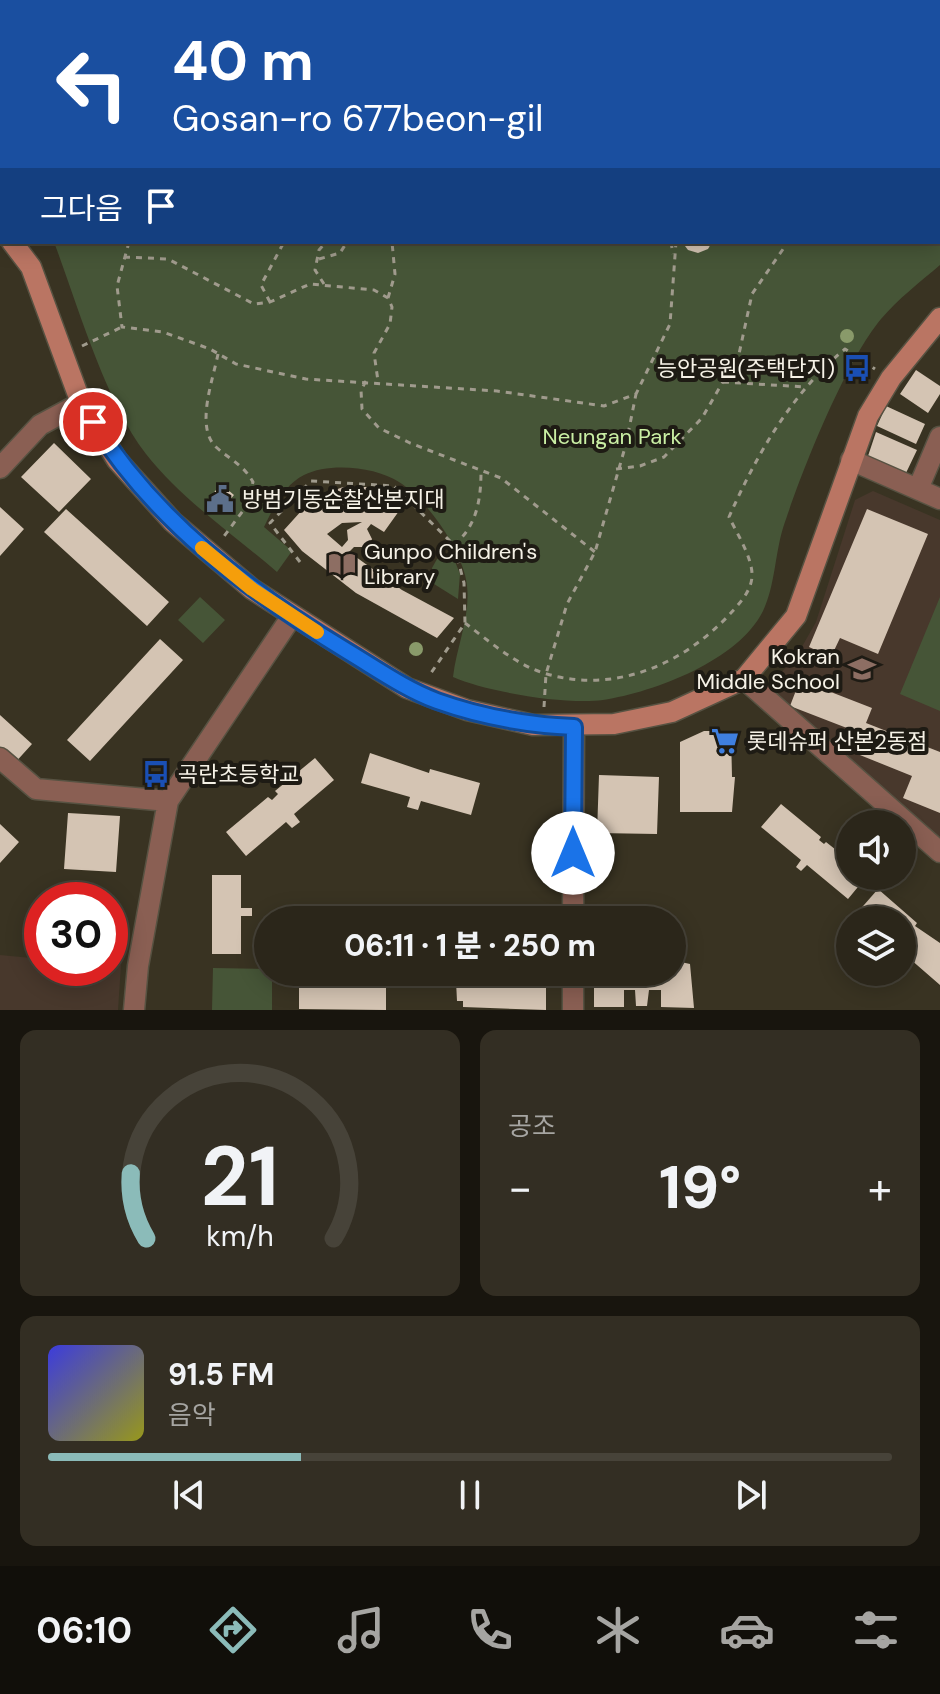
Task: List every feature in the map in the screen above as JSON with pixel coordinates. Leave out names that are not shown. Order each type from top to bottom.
[{"type":"street","points":[[14,244],[31,267],[81,403],[135,483],[210,555],[292,616],[417,692],[467,710],[543,725],[574,727],[614,724],[672,712],[744,679],[796,616],[868,416],[891,378],[940,318]]},
{"type":"street","points":[[0,468],[40,425],[81,403]]},
{"type":"street","points":[[918,489],[940,437]]},
{"type":"street","points":[[851,460],[940,499]]},
{"type":"street","points":[[134,1010],[138,966],[168,801],[292,616]]},
{"type":"street","points":[[744,679],[940,852]]},
{"type":"street","points":[[573,906],[574,727]]},
{"type":"street","points":[[0,758],[36,789],[168,801]]},
{"type":"street","points":[[573,986],[573,1010]]},
{"type":"path","points":[[122,327],[117,286],[128,244]]},
{"type":"path","points":[[270,302],[261,285],[283,244]]},
{"type":"path","points":[[324,284],[315,270],[325,244]]},
{"type":"path","points":[[317,260],[340,253],[346,244]]},
{"type":"path","points":[[388,298],[395,274],[392,244]]},
{"type":"path","points":[[543,725],[546,674],[567,604],[595,552],[616,469],[626,444],[636,394],[670,324],[673,244]]},
{"type":"path","points":[[616,469],[640,466],[664,457],[702,418],[739,354],[752,294],[787,244]]},
{"type":"path","points":[[124,257],[168,259],[254,304],[270,302],[299,288],[324,284],[374,290],[388,298],[392,307],[390,324],[374,353],[378,381]]},
{"type":"path","points":[[64,355],[122,327],[163,332],[236,364],[306,379],[378,381],[497,391],[604,406],[636,394]]},
{"type":"path","points":[[465,623],[505,652],[546,674],[597,679],[633,675],[659,666],[702,642],[743,600],[752,573],[729,517],[748,474],[806,387],[845,349],[891,378]]},
{"type":"path","points":[[210,555],[245,508],[253,482],[245,467],[215,446],[205,429],[218,354]]},
{"type":"path","points":[[366,381],[361,390],[362,409],[379,428],[501,478],[595,552]]},
{"type":"path","points":[[723,382],[806,387]]},
{"type":"path","points":[[454,545],[469,529],[481,500],[481,471]]},
{"type":"path","points":[[300,562],[270,523],[311,481],[394,486],[454,545],[464,583],[465,623],[417,692]]},
{"type":"shaded area","name":"Kokran Middle School","points":[[873,491],[940,520],[940,840],[916,819],[916,810],[905,810],[772,695],[773,680],[795,659],[816,622],[855,500]]},
{"type":"shaded area","points":[[0,955],[24,957],[24,986],[120,986],[118,1010],[0,1010]]},
{"type":"green space","name":"Neungan Park","points":[[55,244],[940,244],[940,265],[881,319],[839,390],[791,505],[780,538],[770,591],[763,611],[751,629],[716,659],[694,671],[647,690],[603,700],[569,701],[527,696],[486,688],[453,677],[466,613],[465,575],[448,537],[430,511],[410,490],[389,477],[353,468],[327,468],[297,479],[285,490],[264,527],[292,551],[277,572],[208,516],[146,454],[118,408]]},
{"type":"green space","points":[[452,554],[460,574],[458,599],[434,584],[432,568],[437,559]]},
{"type":"green space","points":[[200,597],[225,620],[203,643],[178,620]]},
{"type":"green space","points":[[940,597],[940,711],[900,694]]},
{"type":"green space","points":[[213,968],[254,969],[254,986],[272,986],[272,1010],[212,1010]]},
{"type":"building","points":[[684,244],[711,244],[708,249],[698,253],[688,250]]},
{"type":"building","points":[[916,370],[940,386],[940,394],[928,413],[900,394]]},
{"type":"building","points":[[886,406],[925,424],[916,444],[877,426]]},
{"type":"building","points":[[876,432],[917,450],[906,473],[868,456]]},
{"type":"building","points":[[54,443],[91,479],[59,512],[21,477]]},
{"type":"building","name":"방범기동순찰산본지대","points":[[221,484],[234,495],[219,513],[206,502]]},
{"type":"building","name":"Gunpo Children's Library","points":[[343,487],[370,487],[404,504],[384,532],[371,524],[367,529],[372,539],[369,547],[354,547],[349,552],[402,590],[454,618],[437,638],[356,593],[302,551],[284,530],[312,499]],"holes":[[[362,522],[347,530],[348,540],[342,547],[327,534],[342,523]]]},
{"type":"building","points":[[0,507],[24,529],[0,556]]},
{"type":"building","points":[[66,509],[169,602],[147,626],[44,532]]},
{"type":"building","points":[[867,509],[928,534],[878,654],[840,638],[831,657],[809,647]]},
{"type":"building","points":[[160,639],[183,660],[90,761],[67,740]]},
{"type":"building","points":[[800,680],[872,708],[866,723],[940,752],[940,813],[903,798],[912,776],[845,749],[852,730],[790,706]]},
{"type":"building","points":[[0,715],[32,744],[13,765],[0,753]]},
{"type":"building","points":[[704,731],[731,731],[732,777],[735,777],[732,812],[680,812],[680,742]]},
{"type":"building","points":[[370,753],[429,773],[430,769],[480,783],[471,815],[421,801],[418,810],[407,807],[410,797],[361,783]]},
{"type":"building","points":[[315,758],[334,780],[294,814],[300,822],[292,828],[286,822],[246,856],[226,832],[268,797],[272,800],[278,794],[275,791]]},
{"type":"building","points":[[599,775],[659,777],[657,834],[597,833]]},
{"type":"building","points":[[781,804],[821,837],[819,840],[836,850],[836,889],[807,865],[801,871],[796,867],[801,860],[761,827]]},
{"type":"building","points":[[68,813],[120,816],[116,872],[64,869]]},
{"type":"building","points":[[0,824],[19,842],[0,863]]},
{"type":"building","points":[[212,875],[241,875],[241,908],[252,908],[252,916],[241,916],[241,954],[212,954]]},
{"type":"building","points":[[837,890],[855,890],[848,899]]},
{"type":"building","points":[[879,890],[898,906],[863,906]]},
{"type":"building","points":[[916,927],[940,943],[940,985],[916,964]]},
{"type":"building","points":[[686,963],[690,964],[694,1008],[661,1007],[661,990],[649,990],[647,1006],[636,1006],[635,990],[624,990],[624,1007],[594,1007],[594,986],[686,986]]},
{"type":"building","points":[[299,986],[386,986],[386,1010],[299,1009]]},
{"type":"building","points":[[456,986],[546,986],[546,1010],[463,1007],[463,1001],[457,1001]]},
{"type":"slow traffic","points":[[202,548],[252,589],[317,632]]},
{"type":"place","name":"능안공원(주택단지)","points":[[857,368]]},
{"type":"place","name":"방범기동순찰산본지대","points":[[220,499]]},
{"type":"place","name":"Gunpo Children's Library","points":[[342,564]]},
{"type":"place","name":"Kokran Middle School","points":[[862,669]]},
{"type":"place","name":"롯데슈퍼 산본2동점","points":[[725,741]]},
{"type":"place","name":"곡란초등학교","points":[[156,774]]},
{"type":"route","points":[[93,422],[135,483],[173,522],[252,589],[330,641],[407,688],[436,700],[533,725],[574,727],[573,853]]}]
